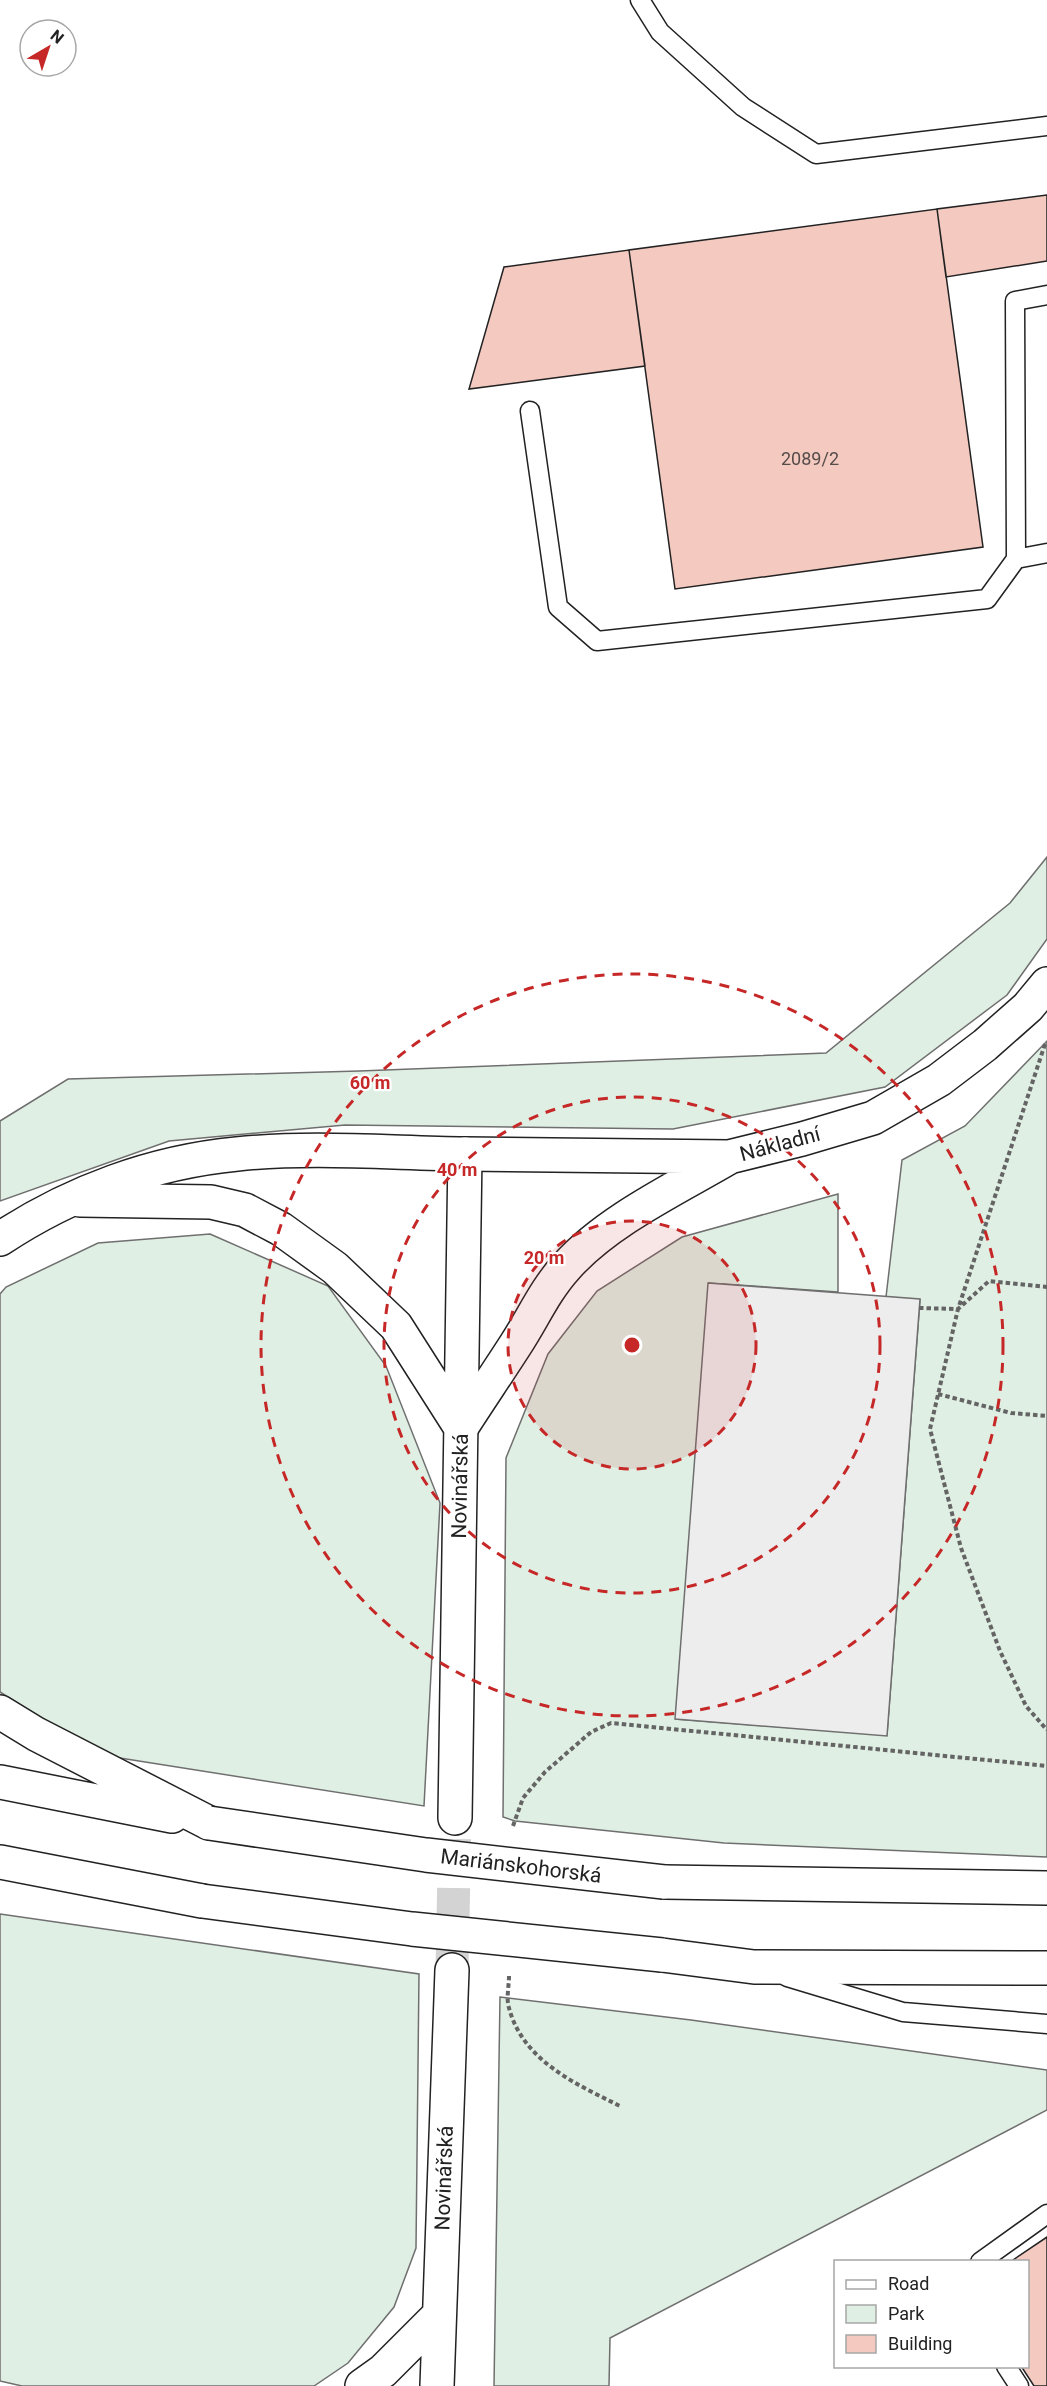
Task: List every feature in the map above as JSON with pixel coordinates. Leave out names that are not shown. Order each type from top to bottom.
[{"type":"main road","name":"Nákladní","points":[[0,1239],[21,1225],[113,1180],[157,1167],[237,1154],[303,1152],[729,1157],[873,1118],[939,1080],[985,1045],[1028,1007],[1047,984]]},
{"type":"main road","name":"Novinářská","points":[[455,1818],[465,1154]]},
{"type":"main road","points":[[72,1200],[211,1202],[245,1210],[281,1229],[335,1268],[396,1326],[461,1428],[518,1341],[539,1303],[566,1266],[599,1237],[729,1157]]},
{"type":"main road","points":[[0,1712],[36,1734],[209,1823]]},
{"type":"main road","name":"Mariánskohorská","points":[[0,1782],[209,1823],[426,1855],[664,1882],[1047,1888]]},
{"type":"main road","points":[[0,1862],[202,1901]]},
{"type":"main road","points":[[0,1884],[202,1901],[412,1929],[754,1967],[1047,1968]]},
{"type":"main road","name":"Novinářská","points":[[437,2386],[452,1970]]},
{"type":"main road","points":[[362,2386],[388,2366],[438,2316]]},
{"type":"lane","points":[[640,0],[660,32],[743,107],[816,154],[1047,126]]},
{"type":"lane","points":[[530,411],[558,607],[597,641],[987,599],[1016,559],[1015,301],[1047,295]]},
{"type":"lane","points":[[1016,559],[1047,554]]},
{"type":"lane","points":[[754,1967],[903,2012],[1047,2024]]},
{"type":"lane","points":[[983,2260],[1047,2214]]},
{"type":"lane","points":[[1007,2368],[1019,2386]]},
{"type":"path","points":[[1047,1040],[958,1309],[930,1429],[961,1548],[1000,1651],[1026,1706],[1047,1730]]},
{"type":"path","points":[[919,1308],[958,1309],[989,1281],[1047,1287]]},
{"type":"path","points":[[938,1394],[1011,1413],[1047,1416]]},
{"type":"path","points":[[513,1826],[523,1798],[545,1772],[591,1732],[611,1723],[1047,1766]]},
{"type":"path","points":[[509,1976],[508,2007],[520,2032],[542,2061],[570,2081],[620,2106]]},
{"type":"green space","points":[[1047,857],[1047,939],[1007,995],[885,1087],[673,1129],[345,1125],[169,1141],[0,1201],[0,1121],[68,1079],[359,1071],[826,1053],[1010,903]]},
{"type":"green space","points":[[1047,1041],[1047,1857],[724,1843],[515,1821],[503,1817],[506,1458],[548,1354],[597,1291],[682,1237],[838,1194],[838,1292],[709,1283],[676,1719],[887,1735],[920,1300],[886,1297],[902,1160],[965,1126]]},
{"type":"green space","points":[[210,1234],[328,1286],[386,1366],[440,1503],[424,1806],[101,1755],[0,1692],[0,1294],[6,1287],[98,1243]]},
{"type":"green space","points":[[0,1914],[419,1974],[416,2248],[394,2307],[348,2363],[314,2386],[22,2386],[0,2381]]},
{"type":"green space","points":[[500,1997],[691,2020],[1047,2070],[1047,2110],[610,2338],[609,2386],[494,2386]]},
{"type":"shaded area","points":[[708,1283],[920,1299],[887,1736],[675,1719]]},
{"type":"building","points":[[1047,195],[1047,261],[946,277],[937,209]]},
{"type":"building","points":[[937,209],[983,547],[675,589],[629,250]]},
{"type":"building","points":[[629,250],[645,366],[469,389],[504,267]]},
{"type":"building","points":[[1047,2237],[1047,2386],[1034,2386],[1022,2368],[1029,2368],[1029,2260],[1013,2260]]},
{"type":"tunnel","points":[[452,1970],[455,1818]]}]
